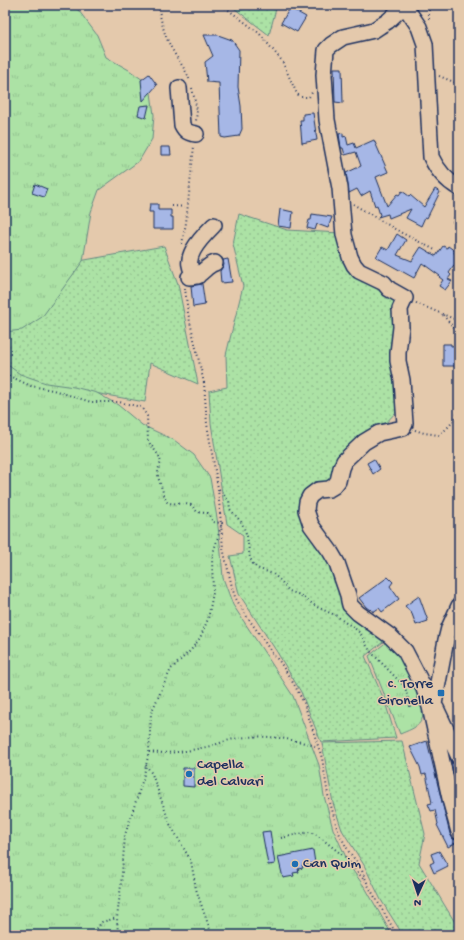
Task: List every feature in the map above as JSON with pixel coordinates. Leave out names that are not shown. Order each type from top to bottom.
[{"type":"street","points":[[459,188],[444,177],[434,164],[431,157],[426,55],[419,27],[404,6],[388,21],[374,30],[343,37],[331,45],[326,50],[324,75],[327,120],[340,188],[344,235],[350,257],[359,271],[384,283],[389,289],[405,298],[400,309],[401,327],[398,353],[402,380],[404,426],[398,430],[379,434],[364,442],[344,461],[338,481],[334,486],[329,489],[318,490],[310,496],[307,502],[306,510],[310,525],[330,551],[337,563],[350,605],[358,614],[390,636],[404,651],[459,757]]},
{"type":"street","points":[[179,88],[182,125],[185,130],[196,134]]},
{"type":"street","points":[[198,276],[191,269],[191,256],[198,242],[214,225]]},
{"type":"street","points":[[182,275],[189,277],[198,276],[208,266],[215,263]]},
{"type":"street","points":[[459,606],[446,640],[431,704],[451,803],[459,832]]},
{"type":"street","points":[[431,704],[459,731]]},
{"type":"path","points":[[222,5],[259,33],[282,61],[297,94],[301,97],[309,97],[324,75]]},
{"type":"path","points":[[426,74],[440,76],[459,84]]},
{"type":"path","points":[[340,188],[348,201],[393,228],[435,250]]},
{"type":"path","points":[[172,206],[188,207],[182,248]]},
{"type":"path","points":[[459,212],[453,218],[452,222],[459,231]]},
{"type":"path","points":[[182,275],[204,382],[207,424],[218,488],[223,548],[229,578],[235,597],[245,614],[280,662],[295,686],[309,716],[322,758],[328,795],[338,831],[360,866],[369,887],[397,935]]},
{"type":"path","points":[[405,298],[459,321]]},
{"type":"path","points":[[442,314],[454,328],[459,338]]},
{"type":"path","points":[[5,374],[31,386],[53,390],[91,402],[118,402],[141,407],[144,414],[147,416],[148,441],[159,456],[161,462],[158,470],[158,477],[168,503],[191,505],[193,510],[198,513],[208,513],[213,522],[222,523]]},
{"type":"path","points":[[404,426],[424,434],[439,435],[448,428],[457,417],[459,410]]},
{"type":"path","points":[[218,488],[229,501],[230,509],[242,523],[247,536],[250,558],[253,564],[257,568],[272,574],[281,581],[289,591],[300,595],[317,607],[337,616],[360,633],[370,651],[404,687],[410,706],[431,704]]},
{"type":"path","points":[[118,935],[117,918],[126,836],[143,779],[149,752],[151,713],[171,670],[191,650],[200,638],[208,619],[213,593],[212,557],[222,523]]},
{"type":"path","points":[[149,752],[163,753],[200,748],[239,738],[258,737],[302,742],[318,747]]},
{"type":"path","points":[[146,765],[152,774],[170,824],[191,861],[196,889],[202,910],[212,934]]},
{"type":"path","points":[[281,838],[304,832],[310,832],[317,835],[345,857],[369,887]]},
{"type":"path","points":[[92,935],[102,922],[117,918]]},
{"type":"green space","points":[[5,5],[72,5],[79,11],[97,35],[106,57],[129,70],[150,85],[154,115],[152,139],[139,161],[99,190],[91,212],[83,261],[42,317],[22,330],[5,332]]},
{"type":"green space","points":[[230,5],[277,5],[269,35]]},
{"type":"green space","points":[[239,214],[287,230],[340,233],[342,243],[395,298],[398,410],[336,476],[304,500],[345,592],[387,639],[365,656],[385,702],[396,738],[321,742],[301,692],[239,594],[230,556],[243,554],[243,535],[227,524],[211,423],[209,391],[227,387],[226,355],[243,286],[233,244]]},
{"type":"green space","points":[[5,217],[51,266],[164,246],[178,284],[198,384],[150,363],[145,402],[5,377]]},
{"type":"green space","points":[[5,363],[20,374],[46,383],[74,387],[97,393],[118,405],[142,425],[174,440],[194,455],[210,478],[217,518],[223,578],[233,605],[293,696],[319,765],[324,796],[333,829],[351,868],[366,889],[392,935],[5,935]]},
{"type":"green space","points":[[389,640],[399,649],[424,705],[424,712],[421,721],[415,727],[400,734],[369,656]]},
{"type":"green space","points":[[402,741],[425,834],[419,863],[459,929],[459,935],[403,935],[381,900],[364,865],[342,830],[333,803],[322,743]]},
{"type":"building","points":[[290,8],[306,17],[297,32],[281,23]]},
{"type":"building","points":[[204,35],[218,35],[232,40],[239,50],[238,87],[242,129],[239,136],[225,138],[221,137],[219,83],[207,82],[205,62],[213,56]]},
{"type":"building","points":[[334,68],[342,68],[343,103],[335,102]]},
{"type":"building","points":[[149,74],[157,85],[143,101],[141,80]]},
{"type":"building","points":[[149,105],[146,118],[138,115],[140,106]]},
{"type":"building","points":[[313,113],[317,140],[302,143],[300,120],[303,120],[303,114]]},
{"type":"building","points":[[343,133],[343,137],[346,136],[348,145],[354,143],[356,148],[374,140],[388,172],[376,177],[387,206],[397,194],[399,195],[402,191],[409,196],[410,195],[424,207],[435,189],[440,192],[427,218],[425,217],[421,226],[406,218],[411,209],[389,218],[388,214],[378,217],[380,215],[377,205],[375,206],[370,191],[361,196],[357,189],[349,193],[346,173],[361,166],[356,152],[345,155],[343,148],[341,148],[339,134]]},
{"type":"building","points":[[161,147],[170,147],[171,155],[161,155]]},
{"type":"building","points":[[35,184],[47,189],[44,197],[32,193]]},
{"type":"building","points":[[150,204],[158,204],[158,210],[171,210],[171,217],[173,217],[173,229],[153,229],[153,212],[149,212]]},
{"type":"building","points":[[280,209],[293,212],[291,228],[278,226]]},
{"type":"building","points":[[312,214],[332,217],[328,228],[317,224],[315,230],[307,228]]},
{"type":"building","points":[[397,234],[406,240],[397,255],[412,261],[421,247],[436,256],[443,246],[447,248],[448,246],[455,251],[454,253],[457,258],[456,259],[458,260],[449,273],[451,275],[448,279],[452,281],[445,290],[439,286],[443,280],[439,277],[440,276],[422,263],[414,278],[376,257],[382,247],[388,250]]},
{"type":"building","points":[[228,259],[232,282],[221,283],[220,271],[224,265],[223,260]]},
{"type":"building","points":[[202,284],[205,305],[193,307],[191,286]]},
{"type":"building","points":[[443,344],[451,344],[451,346],[459,345],[459,366],[443,366]]},
{"type":"building","points":[[374,459],[380,469],[373,474],[367,463]]},
{"type":"building","points":[[388,577],[393,582],[390,586],[399,599],[382,612],[379,608],[373,612],[371,609],[370,610],[366,607],[359,598]]},
{"type":"building","points":[[419,596],[428,621],[416,625],[412,614],[405,606]]},
{"type":"building","points":[[427,741],[450,834],[453,839],[459,841],[448,847],[437,825],[435,810],[431,811],[428,804],[432,803],[426,774],[422,775],[420,767],[410,747]]},
{"type":"building","points":[[451,761],[454,765],[459,766],[459,797]]},
{"type":"building","name":"Capella del Calvari","points":[[183,768],[194,768],[194,787],[183,786]]},
{"type":"building","points":[[270,831],[275,864],[268,865],[262,832]]},
{"type":"building","name":"Can Quim","points":[[313,850],[315,863],[302,865],[303,868],[298,869],[299,872],[293,873],[294,876],[283,878],[278,857]]},
{"type":"building","points":[[439,851],[448,866],[434,873],[430,864],[434,862],[431,854]]},
{"type":"place","name":"c. Torre Gironella","points":[[441,693]]},
{"type":"place","name":"Capella del Calvari","points":[[189,774]]},
{"type":"place","name":"Can Quim","points":[[295,864]]}]
